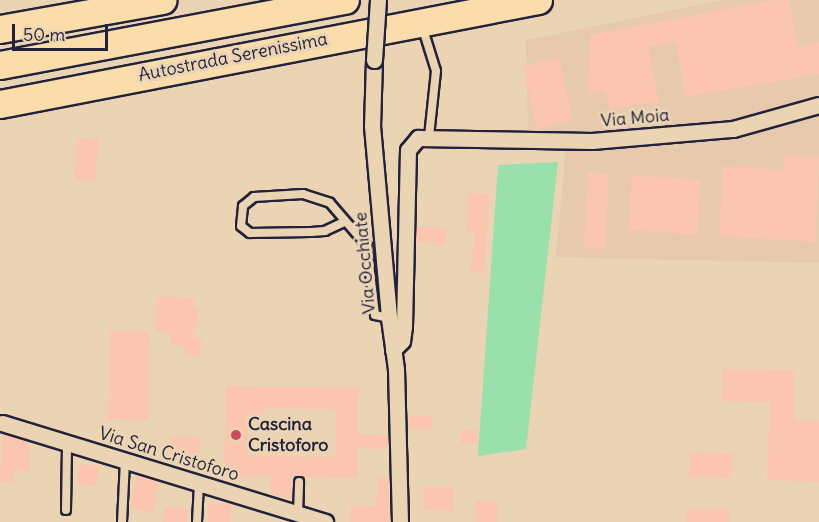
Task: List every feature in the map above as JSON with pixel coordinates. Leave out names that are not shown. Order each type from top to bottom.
[{"type":"highway","points":[[0,30],[162,0]]},
{"type":"highway","name":"Autostrada Serenissima","points":[[0,65],[345,0]]},
{"type":"highway","name":"Autostrada Serenissima","points":[[0,104],[538,0]]},
{"type":"highway","points":[[0,122],[316,57],[420,22]]},
{"type":"street","name":"Via Occhiate","points":[[378,0],[372,126],[389,318],[396,369],[400,522]]},
{"type":"street","name":"Via Moia","points":[[429,137],[592,141],[733,129],[819,105]]},
{"type":"street","points":[[393,350],[402,341],[404,326],[408,150],[418,138],[429,137]]},
{"type":"street","name":"Via San Cristoforo","points":[[2,423],[325,522]]},
{"type":"lane","points":[[420,22],[436,71],[429,137]]},
{"type":"lane","points":[[344,222],[325,231],[250,233],[241,226],[243,206],[254,197],[303,194],[330,203],[367,246],[375,315],[389,318]]},
{"type":"lane","points":[[66,510],[67,443]]},
{"type":"lane","points":[[122,522],[124,460]]},
{"type":"lane","points":[[298,514],[299,482]]},
{"type":"lane","points":[[197,522],[199,483]]},
{"type":"shaded area","points":[[723,0],[819,0],[819,263],[556,257],[567,135],[528,132],[526,40]]},
{"type":"green space","points":[[558,162],[526,449],[478,456],[498,165]]},
{"type":"building","points":[[773,0],[789,0],[798,46],[819,42],[819,74],[685,97],[676,42],[648,47],[659,102],[610,109],[605,91],[588,94],[590,35]]},
{"type":"building","points":[[559,58],[573,120],[537,129],[523,66]]},
{"type":"building","points":[[77,138],[98,139],[96,180],[75,179]]},
{"type":"building","points":[[784,155],[819,157],[816,242],[719,236],[723,166],[783,170]]},
{"type":"building","points":[[588,173],[609,174],[605,249],[584,248]]},
{"type":"building","points":[[632,175],[701,180],[697,235],[628,230]]},
{"type":"building","points":[[468,193],[490,194],[484,274],[470,272],[475,232],[467,232]]},
{"type":"building","points":[[416,226],[447,229],[445,244],[414,241]]},
{"type":"building","points":[[157,296],[195,298],[194,308],[200,308],[194,337],[203,339],[198,357],[184,353],[185,347],[168,343],[172,334],[155,330]]},
{"type":"building","points":[[110,331],[149,332],[147,420],[108,419]]},
{"type":"building","points":[[723,369],[795,370],[794,420],[819,421],[819,482],[767,480],[770,402],[722,401]]},
{"type":"building","name":"Cascina Cristoforo","points":[[226,386],[359,388],[358,434],[388,435],[388,449],[358,448],[358,478],[293,477],[292,499],[271,495],[271,476],[224,476]],"holes":[[[264,408],[336,409],[336,457],[247,455],[248,415],[264,415]]]},
{"type":"building","points":[[409,416],[432,416],[432,429],[409,429]]},
{"type":"building","points":[[461,430],[478,430],[478,443],[461,443]]},
{"type":"building","points":[[3,433],[29,442],[30,471],[13,471],[13,482],[0,482]]},
{"type":"building","points":[[170,436],[200,437],[199,458],[169,457]]},
{"type":"building","points":[[690,452],[733,454],[732,478],[689,476]]},
{"type":"building","points":[[79,464],[99,466],[97,486],[77,484]]},
{"type":"building","points":[[136,477],[159,481],[153,513],[130,509]]},
{"type":"building","points":[[378,478],[389,478],[390,522],[351,522],[351,505],[376,506]]},
{"type":"building","points":[[424,487],[454,488],[453,511],[423,510]]},
{"type":"building","points":[[476,501],[497,501],[497,522],[476,522]]},
{"type":"building","points":[[208,504],[231,504],[231,522],[208,522]]},
{"type":"building","points":[[165,507],[188,509],[187,522],[163,522]]},
{"type":"building","points":[[687,509],[729,509],[729,522],[687,522]]},
{"type":"place","name":"Cascina Cristoforo","points":[[236,435]]}]
